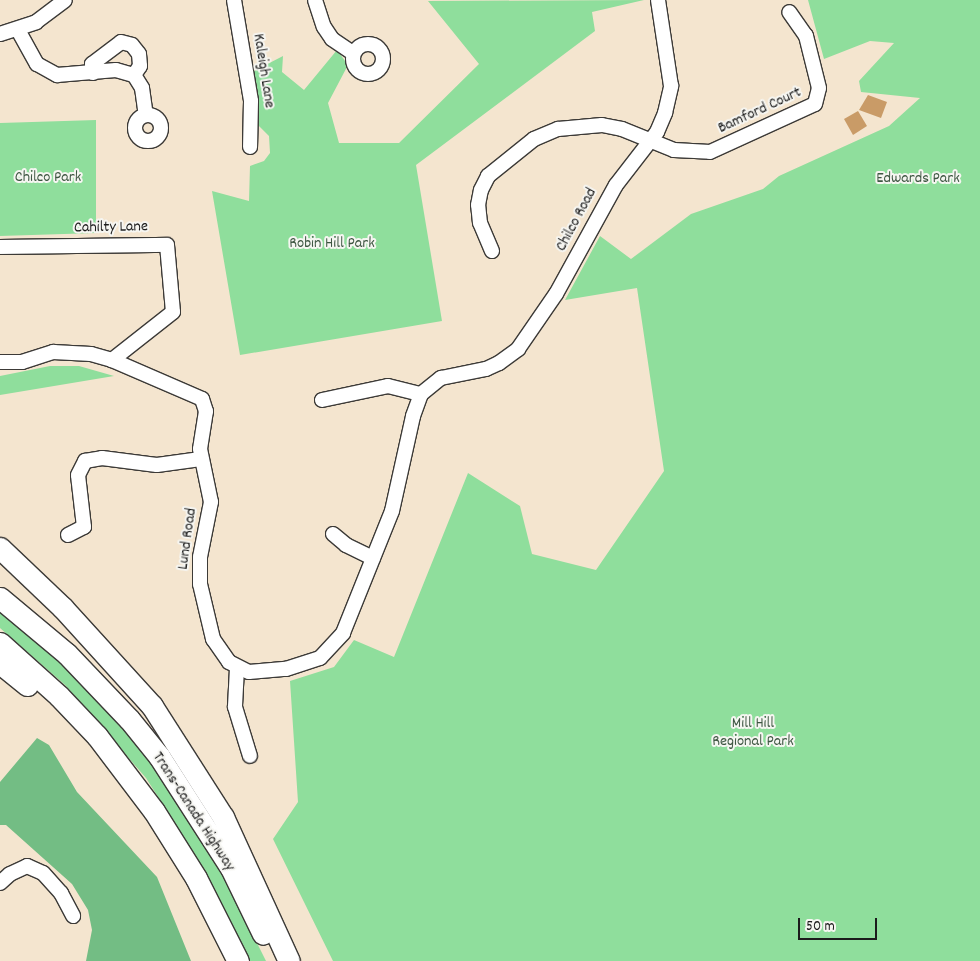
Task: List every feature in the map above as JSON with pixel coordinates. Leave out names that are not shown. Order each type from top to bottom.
[{"type":"highway","points":[[0,548],[62,607],[152,706],[223,817],[289,961]]},
{"type":"highway","name":"Trans-Canada Highway","points":[[0,598],[81,668],[158,756],[230,868],[276,961]]},
{"type":"highway","name":"Trans-Canada Highway","points":[[0,643],[59,696],[96,736],[154,810],[196,878],[238,961]]},
{"type":"highway","points":[[0,663],[83,738],[196,878]]},
{"type":"street","points":[[0,34],[18,30],[65,0]]},
{"type":"street","name":"Kaleigh Lane","points":[[234,0],[251,101],[250,147]]},
{"type":"street","points":[[315,0],[324,27],[332,39],[353,53]]},
{"type":"street","name":"Chilco Road","points":[[421,394],[441,378],[486,369],[500,363],[518,349],[556,294],[616,185],[652,141],[665,113],[670,86],[658,0]]},
{"type":"street","name":"Bamford Court","points":[[652,141],[674,150],[710,152],[815,104],[818,88],[806,36],[788,12]]},
{"type":"street","points":[[18,30],[37,64],[57,75],[116,70],[134,75],[142,88],[146,115]]},
{"type":"street","points":[[93,73],[92,64],[121,42],[132,45],[139,54],[140,66],[134,75]]},
{"type":"street","points":[[492,251],[480,223],[478,205],[481,190],[488,176],[525,146],[558,129],[580,125],[622,129],[652,141]]},
{"type":"street","name":"Cahilty Lane","points":[[0,247],[167,245],[173,312],[112,360]]},
{"type":"street","name":"Lund Road","points":[[0,362],[22,362],[53,352],[71,350],[112,360],[202,399],[206,411],[200,438],[201,459],[211,502],[200,556],[202,603],[213,639],[221,654],[238,668]]},
{"type":"street","points":[[250,756],[235,707],[238,668],[261,673],[309,664],[329,651],[343,633],[396,497],[413,416],[421,394],[388,386],[322,400]]},
{"type":"street","points":[[68,535],[84,527],[78,475],[85,461],[102,458],[157,465],[201,459]]},
{"type":"street","points":[[333,534],[373,558]]},
{"type":"street","points":[[0,883],[10,874],[27,866],[43,873],[61,893],[73,916]]},
{"type":"green space","name":"Robin Hill Park","points":[[644,0],[592,12],[595,31],[416,165],[442,321],[240,355],[212,191],[249,201],[250,166],[264,161],[270,153],[269,136],[257,124],[250,73],[283,56],[282,72],[304,90],[337,50],[348,65],[328,103],[339,143],[399,143],[479,64],[428,1]]},
{"type":"green space","name":"Mill Hill Regional Park","points":[[808,0],[980,0],[980,961],[333,961],[273,839],[298,802],[290,681],[334,667],[354,640],[394,657],[468,473],[520,506],[532,554],[596,570],[664,471],[637,288],[565,300],[600,236],[631,259],[691,214],[763,189],[779,176],[889,126],[920,98],[861,92],[859,81],[894,43],[870,41],[824,59]]},
{"type":"green space","name":"Chilco Park","points":[[96,120],[96,233],[0,236],[0,123]]},
{"type":"green space","points":[[50,366],[79,366],[114,376],[0,395],[0,376]]},
{"type":"green space","points":[[0,608],[45,646],[135,739],[213,855],[266,961],[250,961],[204,869],[146,778],[65,685],[0,628]]},
{"type":"green space","points":[[37,738],[49,745],[77,792],[157,877],[191,961],[86,961],[92,930],[88,910],[72,884],[6,825],[0,825],[0,782]]},
{"type":"building","points":[[868,95],[887,102],[881,118],[859,110]]},
{"type":"building","points":[[858,111],[867,126],[853,135],[844,119]]},
{"type":"park label","name":"Edwards Park","points":[[918,179]]}]
